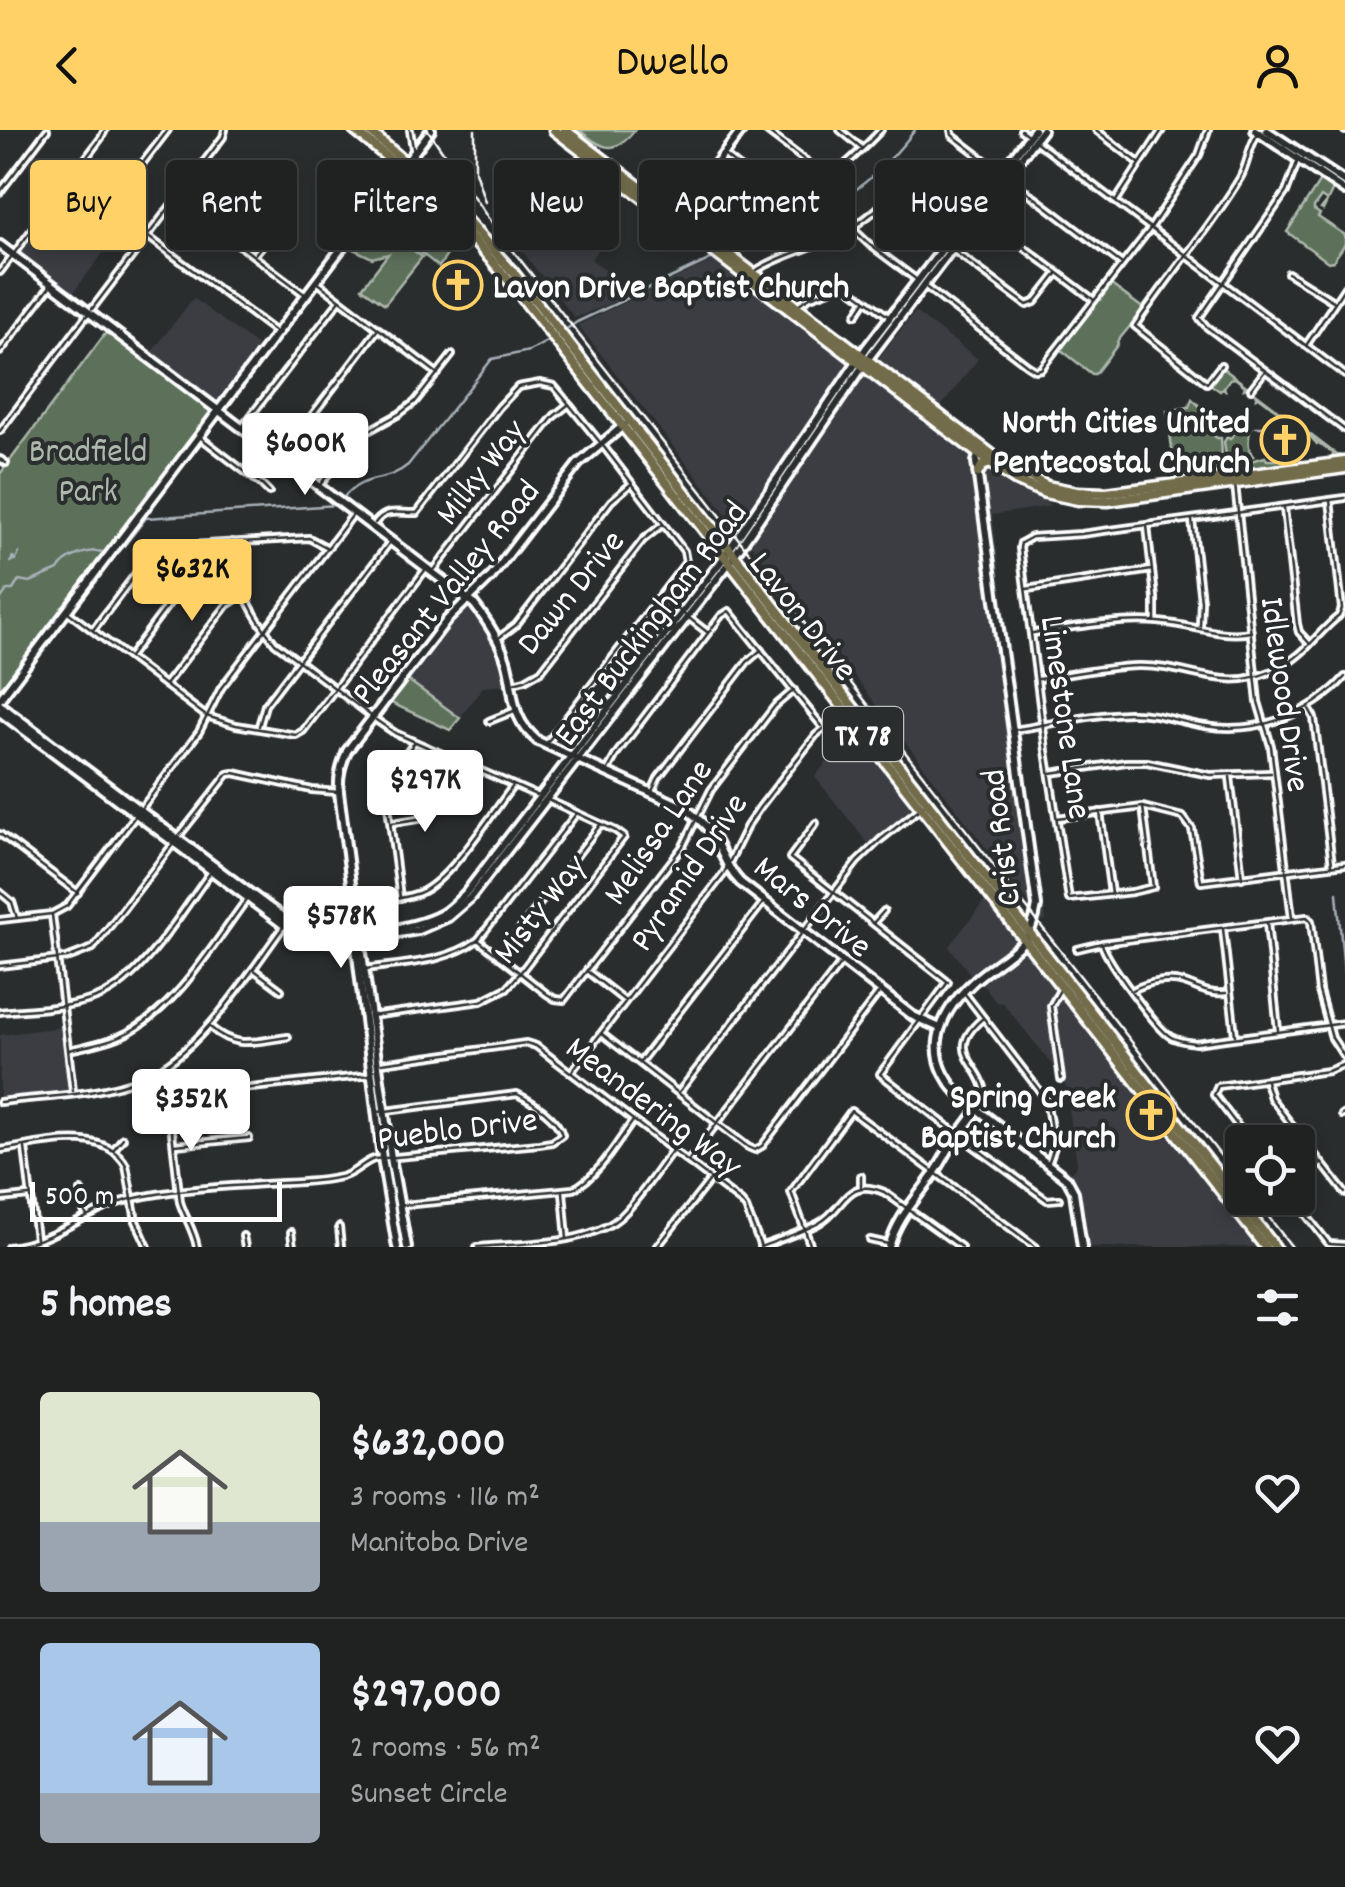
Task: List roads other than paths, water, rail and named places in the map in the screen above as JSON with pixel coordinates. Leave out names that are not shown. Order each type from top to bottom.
[{"type":"main road","name":"Lavon Drive","points":[[354,130],[397,160]]},
{"type":"main road","name":"Lavon Drive","points":[[368,130],[399,160]]},
{"type":"main road","points":[[554,130],[589,152]]},
{"type":"main road","points":[[565,130],[639,190]]},
{"type":"main road","name":"Lavon Drive","points":[[474,227],[1225,1189]]},
{"type":"main road","points":[[474,237],[496,252]]},
{"type":"main road","name":"Lavon Drive","points":[[474,240],[516,282]]},
{"type":"main road","points":[[718,251],[980,450],[1047,486],[1106,493],[1235,480]]},
{"type":"main road","points":[[752,276],[812,322]]},
{"type":"main road","points":[[980,450],[990,463],[1030,487],[1078,500],[1108,501],[1345,465]]},
{"type":"main road","points":[[978,473],[990,463]]},
{"type":"main road","name":"Lavon Drive","points":[[1245,1215],[1264,1247]]},
{"type":"main road","name":"Lavon Drive","points":[[1246,1215],[1276,1247]]},
{"type":"street","points":[[0,192],[47,130]]},
{"type":"street","points":[[84,160],[105,130]]},
{"type":"street","points":[[145,160],[168,130]]},
{"type":"street","points":[[206,160],[225,130]]},
{"type":"street","points":[[410,130],[413,153]]},
{"type":"street","points":[[408,160],[431,130]]},
{"type":"street","points":[[719,160],[742,130]]},
{"type":"street","points":[[765,130],[804,160]]},
{"type":"street","points":[[840,130],[863,149]]},
{"type":"street","points":[[851,160],[880,130]]},
{"type":"street","points":[[951,130],[952,135],[985,160]]},
{"type":"street","points":[[1021,130],[1345,374]]},
{"type":"street","points":[[1014,160],[1032,135],[1042,130]]},
{"type":"street","points":[[1096,130],[1140,164]]},
{"type":"street","points":[[1115,202],[1162,130]]},
{"type":"street","points":[[855,231],[1038,370],[1150,229],[1200,155],[1208,130]]},
{"type":"street","points":[[1221,365],[1207,383],[1135,325],[1239,180],[1260,131],[1343,183]]},
{"type":"street","points":[[723,155],[730,160]]},
{"type":"street","points":[[1300,156],[1286,192],[1201,312],[1200,320],[1345,430]]},
{"type":"street","points":[[1024,189],[1123,265]]},
{"type":"street","points":[[855,226],[875,210]]},
{"type":"street","points":[[0,432],[166,212]]},
{"type":"street","points":[[0,272],[30,233]]},
{"type":"street","points":[[148,236],[276,333]]},
{"type":"street","points":[[0,245],[469,600],[497,638],[511,684],[515,710],[489,721]]},
{"type":"street","points":[[1024,247],[1094,300]]},
{"type":"street","points":[[247,250],[305,295]]},
{"type":"street","points":[[254,255],[258,250]]},
{"type":"street","points":[[0,706],[340,250]]},
{"type":"street","points":[[752,276],[762,266],[807,250]]},
{"type":"street","points":[[796,307],[810,297],[848,287],[893,319],[902,300],[946,250]]},
{"type":"street","points":[[952,250],[1026,306],[1035,302],[1058,273]]},
{"type":"street","points":[[1288,272],[1335,302]]},
{"type":"street","points":[[316,281],[438,374]]},
{"type":"street","name":"East Buckingham Road","points":[[0,706],[249,896],[286,923],[317,939],[340,942],[418,930],[448,918],[470,898],[730,556],[862,361],[920,283]]},
{"type":"street","points":[[0,352],[52,284]]},
{"type":"street","points":[[1306,346],[1345,287]]},
{"type":"street","points":[[242,427],[340,300]]},
{"type":"street","points":[[856,315],[866,300]]},
{"type":"street","points":[[281,456],[378,329]]},
{"type":"street","points":[[319,486],[357,437],[407,409],[452,354]]},
{"type":"street","points":[[1252,389],[1265,371]]},
{"type":"street","points":[[372,526],[392,511],[417,513],[518,387],[540,383],[554,386],[570,404],[686,556],[684,566],[545,745]]},
{"type":"street","name":"Milky Way","points":[[258,728],[296,735],[303,731],[554,416],[570,404]]},
{"type":"street","name":"Pleasant Valley Road","points":[[407,1247],[380,1112],[339,792],[340,766],[347,751],[447,620],[491,577],[578,464],[626,423]]},
{"type":"street","points":[[199,437],[269,492]]},
{"type":"street","name":"Crist Road","points":[[940,1028],[963,992],[1027,936],[1038,900],[978,473],[980,450]]},
{"type":"street","points":[[0,460],[6,463]]},
{"type":"street","name":"Idlewood Drive","points":[[1235,480],[1260,711],[1269,736],[1292,918]]},
{"type":"street","points":[[497,638],[516,625],[611,502],[632,484]]},
{"type":"street","points":[[1155,622],[1147,525],[1345,498]]},
{"type":"street","points":[[1037,679],[1138,666],[1162,667],[1220,680],[1256,677],[1284,666],[1342,609],[1330,500]]},
{"type":"street","points":[[1284,506],[1298,632],[1310,644]]},
{"type":"street","points":[[0,920],[52,914],[67,906],[199,732],[221,688],[354,512]]},
{"type":"street","points":[[1192,518],[1200,629]]},
{"type":"street","name":"Dawn Drive","points":[[511,684],[542,671],[642,540],[664,524]]},
{"type":"street","name":"Limestone Lane","points":[[1111,895],[1072,900],[1068,897],[1020,548],[1024,540],[1032,537],[1147,525]]},
{"type":"street","points":[[92,630],[156,547],[309,538],[327,548]]},
{"type":"street","points":[[67,611],[206,716],[258,728],[266,705],[391,540]]},
{"type":"street","points":[[232,542],[244,594],[275,643],[372,718],[415,742],[601,824],[499,957]]},
{"type":"street","points":[[129,657],[186,581],[187,544]]},
{"type":"street","points":[[1026,589],[1152,570]]},
{"type":"street","points":[[165,685],[227,605],[244,594]]},
{"type":"street","points":[[660,596],[708,633]]},
{"type":"street","points":[[606,772],[617,752],[729,610],[824,728]]},
{"type":"street","points":[[1031,633],[1106,623],[1155,622],[1228,635],[1251,632]]},
{"type":"street","points":[[652,793],[658,778],[747,662],[762,649]]},
{"type":"street","points":[[1012,730],[1127,713],[1226,728],[1265,725],[1308,707],[1345,677]]},
{"type":"street","name":"Melissa Lane","points":[[520,973],[555,1000],[568,996],[683,846],[710,790],[775,706],[794,690]]},
{"type":"street","points":[[1308,707],[1314,718],[1332,866]]},
{"type":"street","name":"Pyramid Drive","points":[[571,1072],[728,867],[760,807],[816,735],[849,709]]},
{"type":"street","name":"Mars Drive","points":[[515,710],[525,729],[545,745],[697,817],[740,882],[919,1020],[940,1028]]},
{"type":"street","points":[[400,898],[385,783],[415,742]]},
{"type":"street","points":[[1050,773],[1148,762],[1230,776],[1274,773]]},
{"type":"street","points":[[0,966],[83,954],[97,945],[228,774],[339,792]]},
{"type":"street","points":[[1230,776],[1242,878]]},
{"type":"street","points":[[354,904],[400,898],[436,884],[514,784]]},
{"type":"street","points":[[391,823],[424,818],[437,803]]},
{"type":"street","points":[[678,1093],[866,853],[925,805]]},
{"type":"street","points":[[1056,818],[1143,807],[1184,816],[1190,825],[1201,882],[1345,864]]},
{"type":"street","points":[[1100,812],[1111,895],[1154,886],[1143,807]]},
{"type":"street","points":[[364,969],[444,957],[478,940],[576,813]]},
{"type":"street","points":[[816,822],[790,858],[948,982],[880,1074],[1048,1200],[1059,1199]]},
{"type":"street","name":"Misty Way","points":[[368,1016],[481,1001],[507,988],[624,837],[601,824]]},
{"type":"street","points":[[0,834],[78,893]]},
{"type":"street","points":[[0,1012],[98,998],[122,984],[142,965],[213,869]]},
{"type":"street","points":[[0,892],[12,902],[17,918]]},
{"type":"street","points":[[69,1050],[107,1041],[155,1015],[249,896]]},
{"type":"street","points":[[639,1063],[764,902]]},
{"type":"street","points":[[873,924],[884,911]]},
{"type":"street","points":[[52,914],[74,1094]]},
{"type":"street","points":[[1077,949],[1307,917],[1311,921],[1319,991],[1328,1025],[1345,1058]]},
{"type":"street","points":[[1267,922],[1278,1032]]},
{"type":"street","points":[[0,1102],[95,1092],[158,1070],[209,1026],[286,923]]},
{"type":"street","points":[[1223,928],[1235,1037]]},
{"type":"street","name":"Pleasant Valley Road","points":[[358,937],[368,1016]]},
{"type":"street","points":[[478,940],[520,973]]},
{"type":"street","points":[[1102,943],[1105,955],[1171,1038],[1195,1043],[1345,1022]]},
{"type":"street","points":[[688,1161],[842,962]]},
{"type":"street","points":[[252,968],[281,990]]},
{"type":"street","points":[[586,972],[625,1002]]},
{"type":"street","points":[[1131,990],[1174,981],[1206,993],[1229,992]]},
{"type":"street","points":[[1060,1079],[1051,1006],[1065,985]]},
{"type":"street","points":[[601,1033],[755,1150],[880,991]]},
{"type":"street","points":[[963,992],[1046,1099],[1054,1147],[1048,1163]]},
{"type":"street","points":[[983,1018],[970,1032],[966,1048],[968,1063],[985,1086],[985,1094]]},
{"type":"street","points":[[209,1026],[228,1040],[239,1042],[288,1037]]},
{"type":"street","points":[[940,1028],[937,1048],[941,1071],[950,1087],[1067,1179],[1074,1192],[1082,1247]]},
{"type":"street","name":"Meandering Way","points":[[375,1064],[526,1044],[536,1046],[746,1208],[760,1247]]},
{"type":"street","points":[[1237,1125],[1214,1095],[1218,1086],[1328,1071],[1345,1064]]},
{"type":"street","points":[[158,1070],[167,1088],[178,1192],[197,1247]]},
{"type":"street","points":[[168,1097],[376,1075]]},
{"type":"street","points":[[1265,1079],[1271,1098],[1345,1193]]},
{"type":"street","name":"Pueblo Drive","points":[[8,1247],[49,1237],[132,1198],[336,1178],[369,1161],[540,1144],[559,1139],[562,1132],[555,1121],[517,1094],[380,1112]]},
{"type":"street","points":[[870,1240],[889,1246],[906,1208],[978,1109]]},
{"type":"street","points":[[811,1247],[791,1192],[851,1111],[1036,1247]]},
{"type":"street","points":[[397,1205],[563,1190],[582,1184],[634,1120]]},
{"type":"street","points":[[113,1150],[122,1138]]},
{"type":"street","points":[[174,1146],[249,1138]]},
{"type":"street","points":[[0,1150],[86,1140],[113,1150],[126,1166],[136,1221],[147,1245],[140,1247]]},
{"type":"street","points":[[25,1146],[36,1241]]},
{"type":"street","points":[[477,1247],[567,1239],[599,1231],[620,1217],[673,1150]]},
{"type":"street","points":[[1315,1169],[1322,1163]]},
{"type":"street","points":[[861,1176],[862,1188]]},
{"type":"street","points":[[657,1247],[711,1179]]},
{"type":"street","points":[[760,1247],[824,1220],[844,1196],[873,1187],[960,1247]]},
{"type":"street","points":[[563,1190],[567,1239]]},
{"type":"street","points":[[80,1191],[87,1217]]},
{"type":"street","points":[[0,1199],[30,1196]]},
{"type":"street","name":"Pleasant Valley Road","points":[[397,1205],[397,1247]]},
{"type":"street","points":[[1306,1215],[1329,1244],[1345,1245]]},
{"type":"street","points":[[340,1227],[342,1247]]},
{"type":"street","points":[[291,1232],[293,1247]]},
{"type":"street","points":[[243,1236],[244,1247]]},
{"type":"waterway","points":[[727,252],[808,218],[853,192],[915,130]]},
{"type":"waterway","points":[[565,330],[715,257]]},
{"type":"waterway","points":[[343,498],[359,485],[408,465],[492,359],[529,351],[550,340]]},
{"type":"waterway","points":[[1278,425],[1285,424]]},
{"type":"waterway","points":[[1264,427],[1276,425]]},
{"type":"waterway","points":[[1256,427],[1262,427]]},
{"type":"waterway","points":[[1198,467],[1226,464]]},
{"type":"waterway","points":[[114,554],[146,518],[337,505]]},
{"type":"waterway","points":[[0,600],[19,580],[30,582],[58,570],[78,555],[103,552]]},
{"type":"waterway","points":[[11,562],[19,553]]},
{"type":"waterway","points":[[1337,893],[1345,984]]},
{"type":"railway","points":[[428,130],[490,221],[1225,1161]]},
{"type":"railway","points":[[475,130],[475,171],[485,202]]},
{"type":"railway","points":[[1267,1215],[1292,1247]]},
{"type":"place","name":"Lavon Drive Baptist Church","points":[[458,285]]},
{"type":"place","name":"North Cities United Pentecostal Church","points":[[1285,440]]},
{"type":"place","name":"Spring Creek Baptist Church","points":[[1151,1115]]},
{"type":"park label","name":"Bradfield Park","points":[[88,469]]}]
